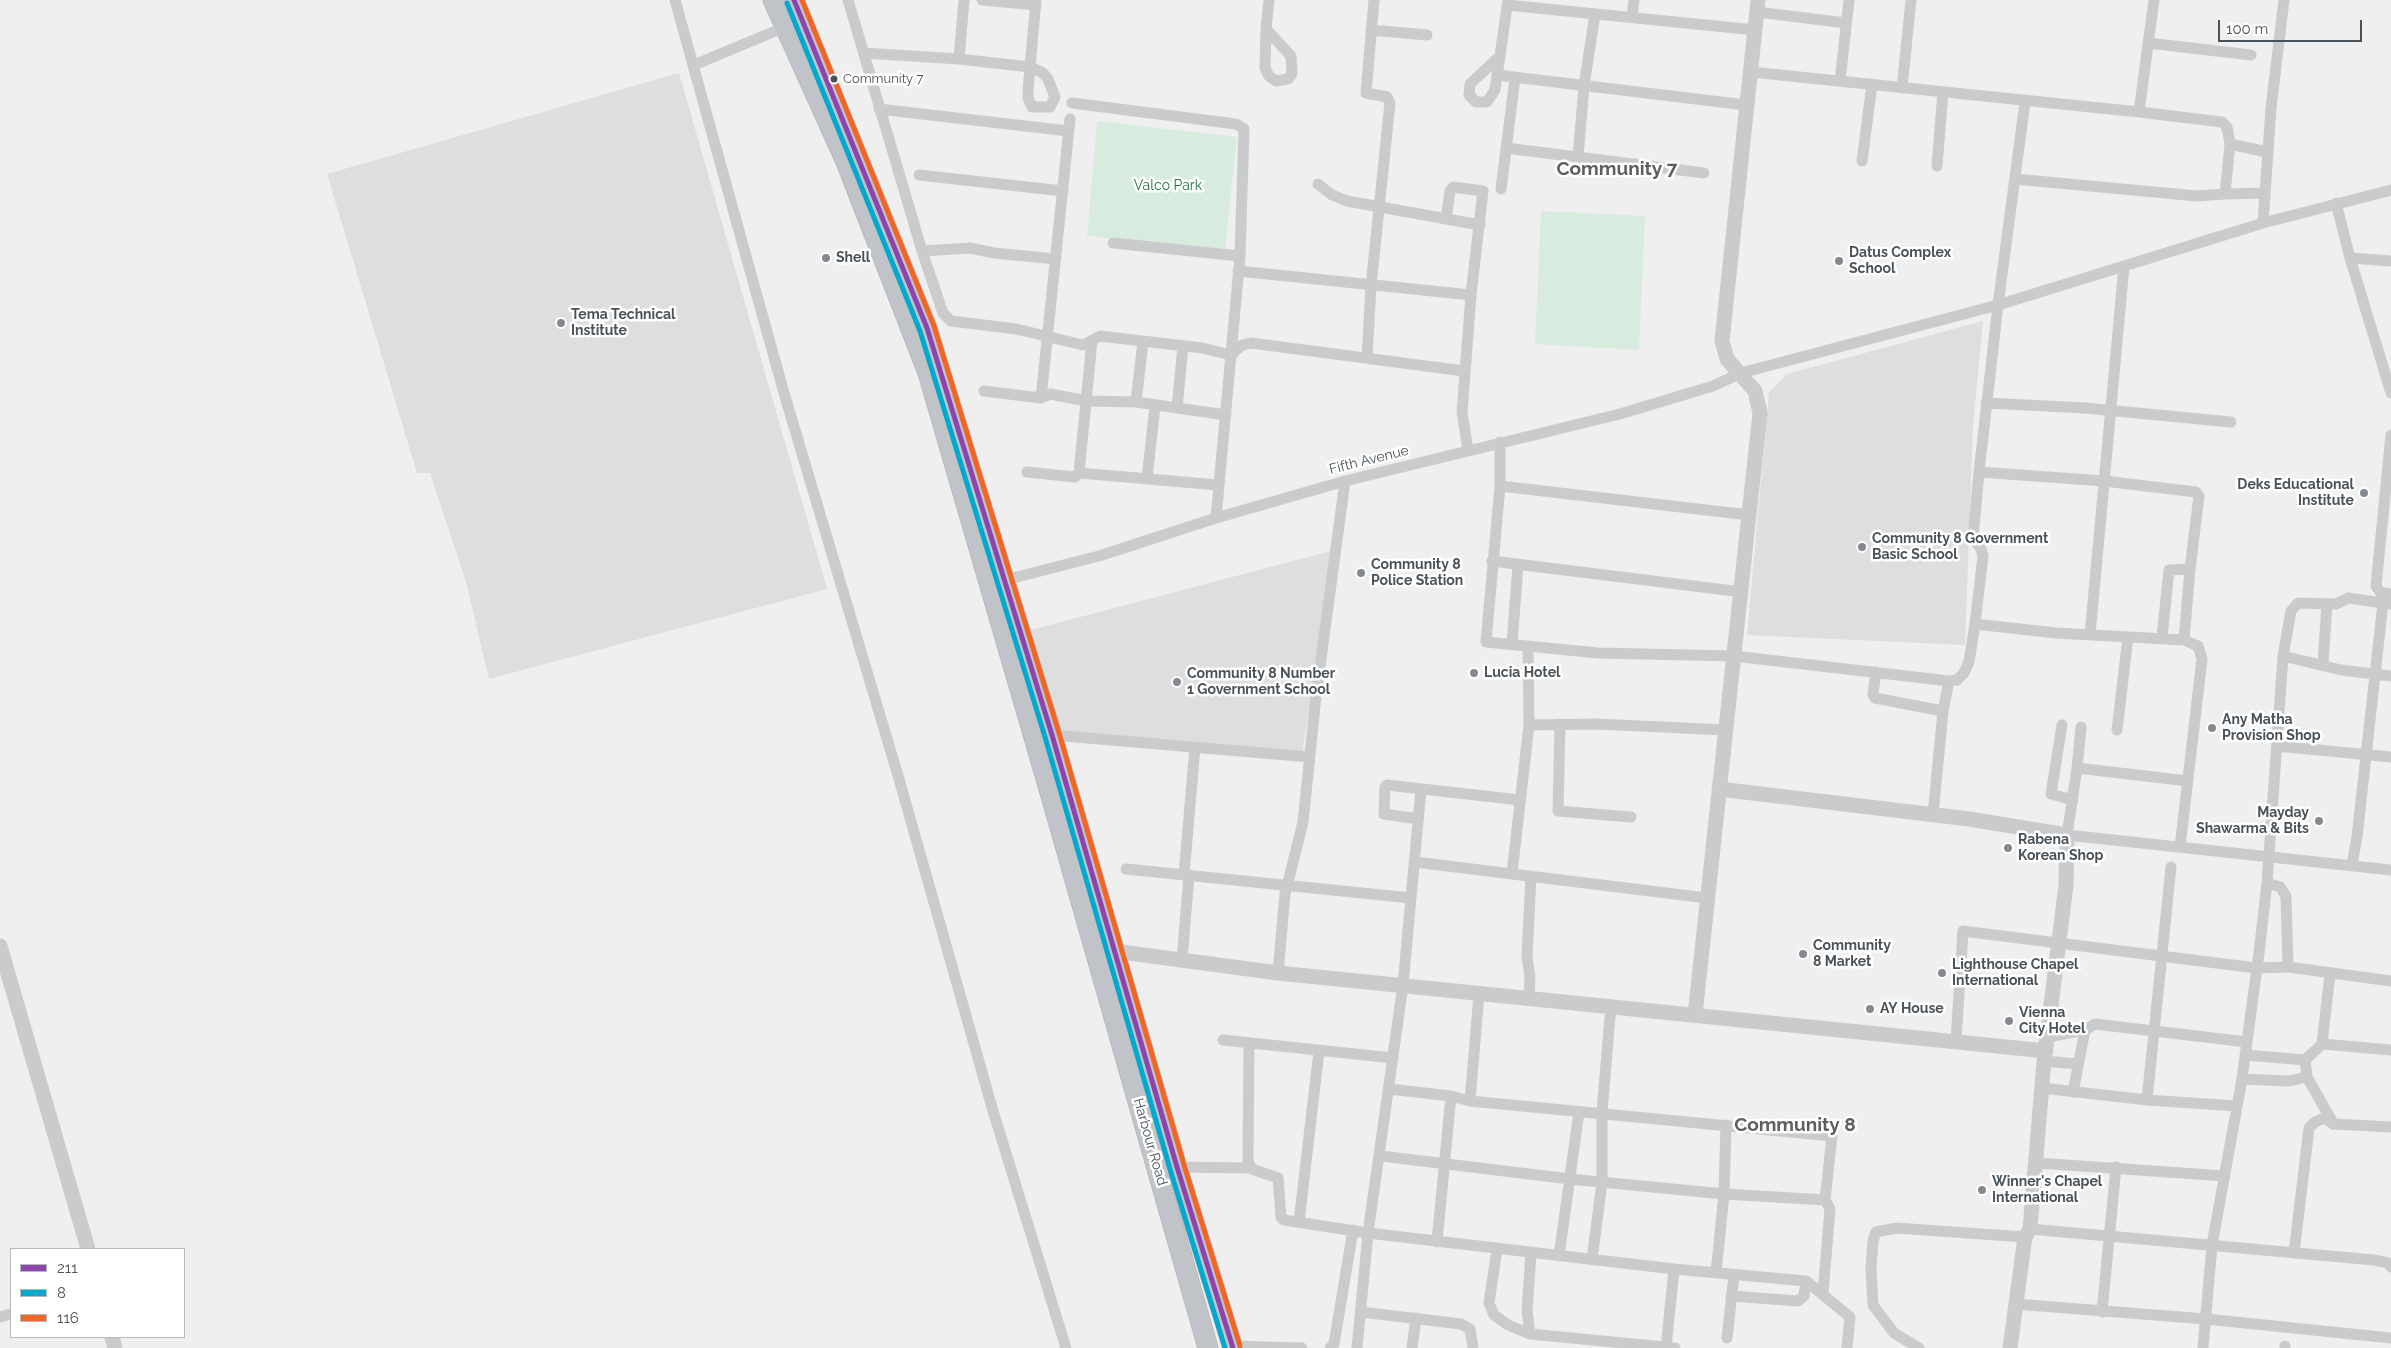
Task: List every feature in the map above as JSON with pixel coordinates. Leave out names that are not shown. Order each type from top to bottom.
[{"type":"highway","name":"Harbour Road","points":[[773,0],[846,162],[928,373],[1208,1348]]},
{"type":"highway","name":"Harbour Road","points":[[794,0],[927,328],[1052,735],[1177,1167],[1232,1347]]},
{"type":"street","points":[[675,0],[784,393],[904,797],[993,1111],[1066,1348]]},
{"type":"street","points":[[848,0],[922,251],[943,314],[948,320],[1016,329],[1083,345],[1100,336],[1183,346],[1231,355]]},
{"type":"street","points":[[959,59],[964,0]]},
{"type":"street","points":[[864,53],[959,59],[1030,67],[1036,3],[982,0]]},
{"type":"street","points":[[1266,28],[1269,0]]},
{"type":"street","points":[[1367,358],[1371,286],[1390,100],[1387,97],[1366,93],[1374,0]]},
{"type":"street","points":[[1632,16],[1634,0]]},
{"type":"street","points":[[1840,81],[1849,0]]},
{"type":"street","points":[[1902,88],[1911,0]]},
{"type":"street","points":[[2139,112],[2154,0]]},
{"type":"street","points":[[2263,223],[2267,152],[2284,0]]},
{"type":"street","points":[[1499,57],[1470,84],[1469,95],[1476,102],[1487,102],[1495,90],[1507,2],[1595,14],[1632,16],[1755,30]]},
{"type":"street","points":[[1695,1015],[1760,413],[1755,391],[1727,359],[1722,341],[1758,6],[1846,23]]},
{"type":"street","points":[[1578,157],[1584,86],[1595,14]]},
{"type":"street","points":[[694,65],[785,27]]},
{"type":"street","points":[[1371,30],[1427,35]]},
{"type":"street","points":[[2148,43],[2251,55]]},
{"type":"street","points":[[1751,72],[2222,122],[2227,127],[2230,144],[2224,194]]},
{"type":"street","points":[[1497,76],[1746,105]]},
{"type":"street","points":[[1501,189],[1515,78]]},
{"type":"street","points":[[1862,161],[1872,84]]},
{"type":"street","points":[[1937,166],[1943,92]]},
{"type":"street","points":[[1500,442],[1500,486],[1485,639],[1489,643],[1598,653],[1734,656],[1948,681],[1957,680],[1964,673],[1969,662],[1975,624],[1982,556],[1981,550],[1973,538],[1979,472],[1998,305],[2025,102]]},
{"type":"street","points":[[1072,103],[1242,126],[1245,134],[1240,256],[1216,518]]},
{"type":"street","points":[[879,109],[1069,125],[1041,398]]},
{"type":"street","points":[[2230,144],[2267,152]]},
{"type":"street","points":[[1506,148],[1704,173]]},
{"type":"street","points":[[919,175],[1063,191]]},
{"type":"street","points":[[2015,179],[2197,196],[2264,193]]},
{"type":"street","points":[[1318,184],[1332,195],[1380,208],[1480,225]]},
{"type":"street","points":[[1446,219],[1451,189],[1481,189],[1484,194],[1471,295],[1464,371],[1462,421],[1468,450]]},
{"type":"street","name":"Fifth Avenue","points":[[1005,580],[1098,556],[1216,518],[1345,481],[1620,414],[1714,386],[1741,373],[1998,305],[2263,223],[2391,190]]},
{"type":"street","points":[[2336,203],[2350,258],[2391,393]]},
{"type":"street","points":[[1113,243],[1240,256]]},
{"type":"street","points":[[922,251],[970,248],[994,254],[1056,259]]},
{"type":"street","points":[[2350,258],[2391,261]]},
{"type":"street","points":[[2090,635],[2124,266]]},
{"type":"street","points":[[1238,271],[1471,295]]},
{"type":"street","points":[[1079,473],[1092,341]]},
{"type":"street","points":[[1136,402],[1143,342]]},
{"type":"street","points":[[1231,355],[1242,345],[1251,343],[1464,371]]},
{"type":"street","points":[[1177,408],[1183,346]]},
{"type":"street","points":[[984,391],[1041,398],[1050,394],[1087,401],[1136,402],[1226,414]]},
{"type":"street","points":[[1986,403],[2111,411],[2231,422]]},
{"type":"street","points":[[1147,478],[1156,406]]},
{"type":"street","points":[[2388,600],[2376,586],[2386,533],[2391,435]]},
{"type":"street","points":[[1027,472],[1075,476],[1079,473],[1218,485]]},
{"type":"street","points":[[1979,472],[2104,481],[2198,494],[2184,640]]},
{"type":"street","points":[[1278,973],[1287,885],[1303,822],[1345,481]]},
{"type":"street","points":[[1500,486],[1749,515]]},
{"type":"street","points":[[1492,561],[1742,592]]},
{"type":"street","points":[[1512,644],[1518,565]]},
{"type":"street","points":[[2162,638],[2169,570],[2190,569]]},
{"type":"street","points":[[2203,1348],[2212,1245],[2242,1079],[2267,883],[2267,856],[2284,656],[2293,606],[2298,603],[2336,604],[2348,598],[2388,600]]},
{"type":"street","points":[[2352,864],[2357,837],[2375,675],[2388,600]]},
{"type":"street","points":[[2323,664],[2327,604]]},
{"type":"street","points":[[1975,624],[2090,635],[2184,640],[2198,646],[2202,658],[2180,847]]},
{"type":"street","points":[[2117,730],[2128,637]]},
{"type":"street","points":[[1512,873],[1529,725],[1528,647]]},
{"type":"street","points":[[2284,656],[2375,675],[2391,676]]},
{"type":"street","points":[[1876,672],[1873,694],[1875,698],[1943,710]]},
{"type":"street","points":[[1933,815],[1943,710],[1948,681]]},
{"type":"street","points":[[1529,725],[1560,724],[1726,730]]},
{"type":"street","points":[[1560,724],[1558,811],[1631,817]]},
{"type":"street","points":[[2062,725],[2051,794],[2073,800]]},
{"type":"street","points":[[2010,1348],[2037,1163],[2042,1088],[2060,944],[2066,885],[2067,835],[2077,768],[2080,727]]},
{"type":"street","points":[[1052,735],[1310,757]]},
{"type":"street","points":[[2277,746],[2391,757]]},
{"type":"street","points":[[1182,960],[1195,747]]},
{"type":"street","points":[[2077,768],[2188,780]]},
{"type":"street","points":[[1418,820],[1384,814],[1384,789],[1387,785],[1520,800]]},
{"type":"street","points":[[1719,788],[1933,815],[2067,835],[2352,864],[2391,870]]},
{"type":"street","points":[[1357,1348],[1368,1234],[1403,985],[1420,789]]},
{"type":"street","points":[[1415,862],[1707,898]]},
{"type":"street","points":[[2147,1100],[2171,867]]},
{"type":"street","points":[[1126,869],[1411,898]]},
{"type":"street","points":[[1529,998],[1530,977],[1527,956],[1531,876]]},
{"type":"street","points":[[2267,883],[2280,887],[2286,896],[2288,967]]},
{"type":"street","points":[[1956,1041],[1963,931],[2256,968],[2288,967],[2391,981]]},
{"type":"street","points":[[0,946],[88,1248]]},
{"type":"street","points":[[1114,951],[1278,973],[2046,1050],[2078,1064]]},
{"type":"street","points":[[2245,1055],[2305,1060],[2322,1044],[2330,974]]},
{"type":"street","points":[[1470,1101],[1479,994]]},
{"type":"street","points":[[1592,1260],[1602,1182],[1602,1112],[1610,1005]]},
{"type":"street","points":[[2046,1050],[2095,1024],[2247,1042]]},
{"type":"street","points":[[2073,1092],[2085,1030]]},
{"type":"street","points":[[1223,1040],[1393,1058]]},
{"type":"street","points":[[1249,1043],[1248,1162],[1251,1168]]},
{"type":"street","points":[[2322,1044],[2391,1050]]},
{"type":"street","points":[[1299,1222],[1319,1051]]},
{"type":"street","points":[[2305,1060],[2307,1078],[2333,1124]]},
{"type":"street","points":[[2242,1079],[2289,1081],[2307,1078]]},
{"type":"street","points":[[2042,1088],[2147,1100],[2237,1106]]},
{"type":"street","points":[[1389,1089],[1451,1096],[1470,1101],[1579,1112],[1602,1112],[1832,1136],[1825,1200],[1830,1209],[1823,1293]]},
{"type":"street","points":[[1437,1242],[1451,1096]]},
{"type":"street","points":[[1559,1256],[1579,1112]]},
{"type":"street","points":[[2294,1253],[2309,1128],[2315,1122],[2324,1118],[2333,1124],[2391,1127]]},
{"type":"street","points":[[1716,1273],[1724,1194],[1726,1125]]},
{"type":"street","points":[[1380,1156],[1570,1180],[1724,1194],[1825,1200]]},
{"type":"street","points":[[2037,1163],[2225,1176]]},
{"type":"street","points":[[1177,1167],[1251,1168],[1278,1178],[1281,1217],[1299,1222],[1368,1234],[1496,1249],[1674,1269],[1806,1281],[1850,1317],[1847,1348]]},
{"type":"street","points":[[2102,1312],[2116,1167]]},
{"type":"street","points":[[1920,1348],[1894,1333],[1873,1305],[1871,1268],[1873,1241],[1876,1232],[1896,1228],[2108,1235],[2374,1260],[2388,1264],[2391,1267]]},
{"type":"street","points":[[1330,1348],[1334,1344],[1353,1230]]},
{"type":"street","points":[[1496,1249],[1489,1303],[1494,1315],[1508,1325],[1530,1334],[1584,1344],[1669,1348],[1674,1269]]},
{"type":"street","points":[[1530,1334],[1527,1311],[1531,1253]]},
{"type":"street","points":[[1727,1338],[1734,1275]]},
{"type":"street","points":[[1732,1296],[1798,1301],[1804,1296],[1806,1281]]},
{"type":"street","points":[[2015,1304],[2206,1319],[2391,1338]]},
{"type":"street","points":[[1361,1312],[1461,1324],[1470,1329],[1473,1348]]},
{"type":"street","points":[[1412,1348],[1416,1318]]},
{"type":"street","points":[[1232,1347],[1302,1348]]},
{"type":"shaded area","name":"Tema Technical Institute","points":[[679,73],[827,589],[489,679],[466,582],[430,473],[417,473],[327,174]]},
{"type":"shaded area","name":"Community 8 Government Basic School","points":[[1983,321],[1973,427],[1965,645],[1747,635],[1769,392],[1787,374]]},
{"type":"shaded area","name":"Community 8 Number 1 Government School","points":[[1331,551],[1302,756],[1058,732],[1027,631]]},
{"type":"green space","name":"Valco Park","points":[[1097,121],[1237,137],[1225,249],[1087,236]]},
{"type":"green space","points":[[1541,211],[1645,216],[1639,350],[1535,344]]},
{"type":"transit line","name":"211","points":[[794,0],[927,328],[1052,735],[1177,1167],[1233,1348]]},
{"type":"transit line","name":"116","points":[[802,0],[934,326],[1059,733],[1184,1165],[1240,1346]]},
{"type":"transit line","name":"8","points":[[787,3],[920,331],[1045,737],[1170,1169],[1225,1348]]},
{"type":"place","name":"Community 7","points":[[834,79]]},
{"type":"place","name":"Shell","points":[[826,258]]},
{"type":"place","name":"Datus Complex School","points":[[1839,261]]},
{"type":"place","name":"Tema Technical Institute","points":[[561,323]]},
{"type":"place","name":"Deks Educational Institute","points":[[2364,493]]},
{"type":"place","name":"Community 8 Government Basic School","points":[[1862,547]]},
{"type":"place","name":"Community 8 Police Station","points":[[1361,573]]},
{"type":"place","name":"Lucia Hotel","points":[[1474,673]]},
{"type":"place","name":"Community 8 Number 1 Government School","points":[[1177,682]]},
{"type":"place","name":"Any Matha Provision Shop","points":[[2212,728]]},
{"type":"place","name":"Mayday Shawarma & Bits","points":[[2319,821]]},
{"type":"place","name":"Rabena Korean Shop","points":[[2008,848]]},
{"type":"place","name":"Community 8 Market","points":[[1803,954]]},
{"type":"place","name":"Lighthouse Chapel International","points":[[1942,973]]},
{"type":"place","name":"AY House","points":[[1870,1009]]},
{"type":"place","name":"Vienna City Hotel","points":[[2009,1021]]},
{"type":"place","name":"Winner's Chapel International","points":[[1982,1190]]},
{"type":"district","name":"Community 7","points":[[1617,169]]},
{"type":"district","name":"Community 8","points":[[1795,1125]]}]
